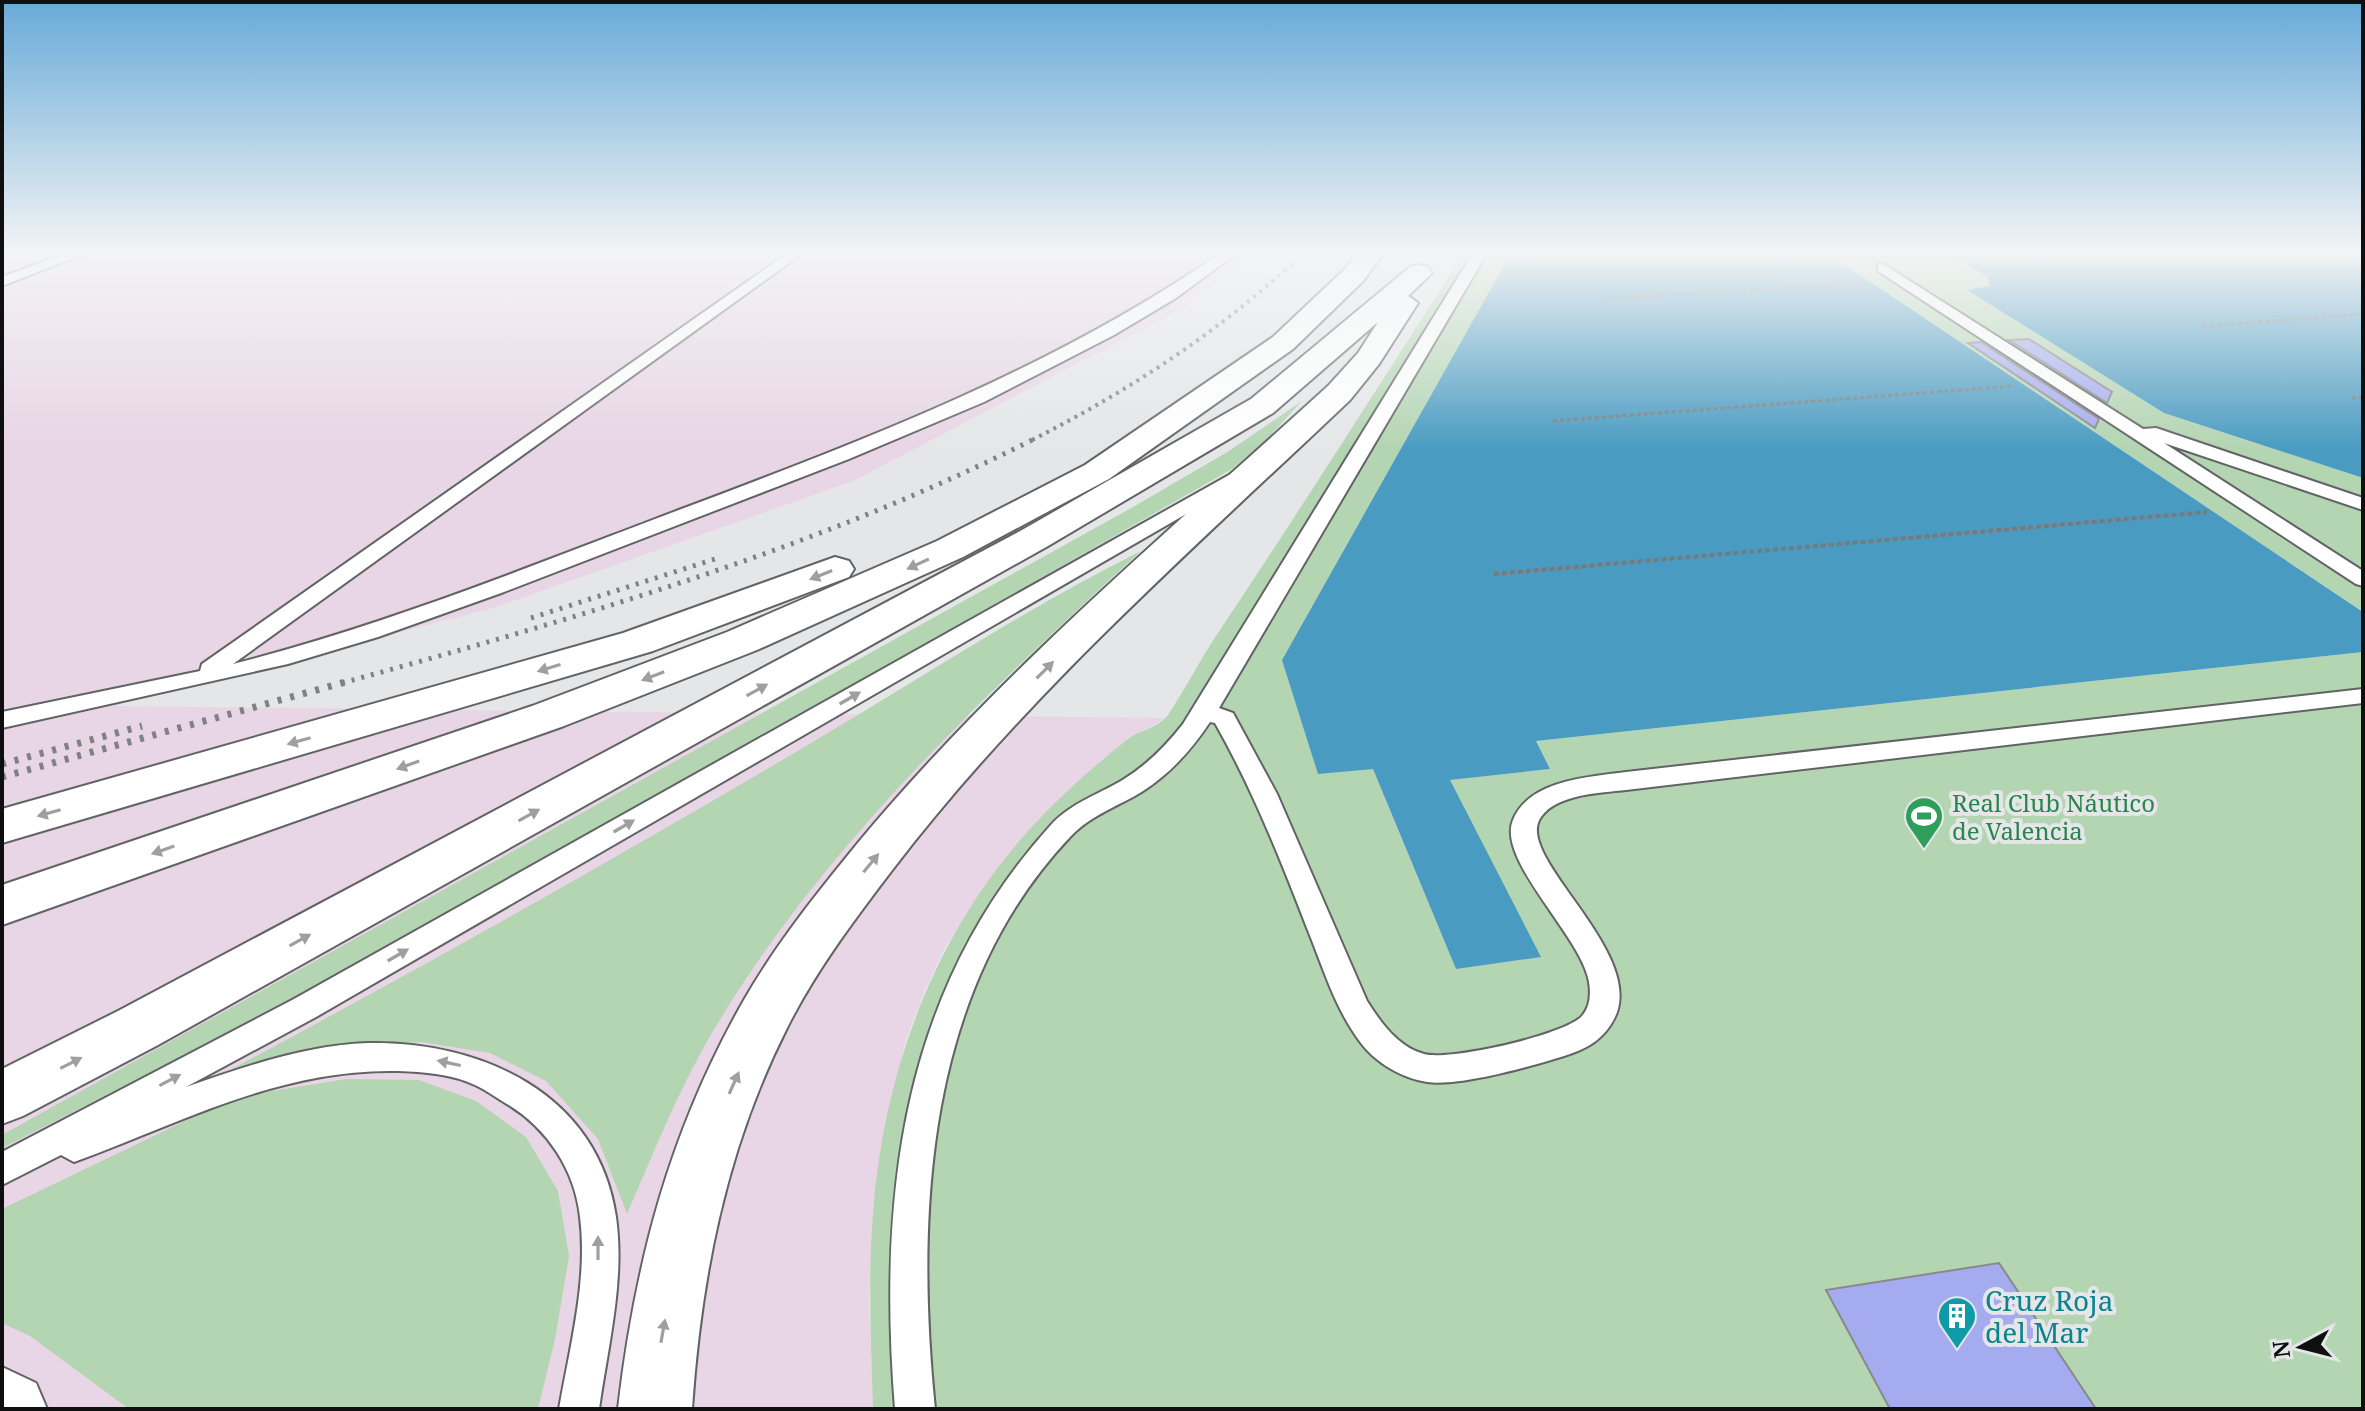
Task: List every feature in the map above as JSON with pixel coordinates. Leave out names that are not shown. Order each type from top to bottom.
[{"type":"street","points":[[2,905],[505,731],[742,641],[950,549],[1097,472],[1283,343],[1308,319]]},
{"type":"street","points":[[2,1098],[138,1028],[1048,531],[1262,406],[1363,319]]},
{"type":"street","points":[[655,1409],[660,1344],[683,1222],[714,1127],[782,985],[833,910],[967,750],[1044,670],[1339,393],[1369,358],[1395,319]]},
{"type":"street","points":[[2,826],[578,660],[727,611],[929,529],[1220,386]]},
{"type":"street","points":[[2,1403],[10,1409]]},
{"type":"lane","points":[[199,677],[703,319]]},
{"type":"lane","points":[[2,720],[199,677],[371,632],[829,461],[1016,379],[1129,319]]},
{"type":"lane","points":[[915,1409],[907,1293],[911,1185],[927,1088],[953,1004],[994,918],[1042,849],[1075,816],[1132,785],[1179,749],[1207,712],[1233,660],[1440,319]]},
{"type":"lane","points":[[1961,319],[2363,580]]},
{"type":"lane","points":[[2118,421],[2363,504]]},
{"type":"lane","points":[[2,1169],[305,1008],[1270,458]]},
{"type":"lane","points":[[2214,484],[2210,475],[2218,470],[2246,468],[2270,473]]},
{"type":"lane","points":[[1207,712],[1224,718],[1235,735],[1278,822],[1354,1008],[1374,1037],[1400,1057],[1429,1070],[1570,1042],[1593,1027],[1605,1000],[1602,968],[1528,850],[1524,823],[1534,805],[1555,793],[1659,777],[2363,696]]},
{"type":"lane","points":[[2,1177],[215,1089],[264,1074],[363,1058],[409,1058],[452,1062],[487,1075],[521,1093],[548,1115],[570,1143],[589,1176],[598,1218],[598,1272],[579,1409]]},
{"type":"path","points":[[2203,326],[2298,319]]},
{"type":"path","points":[[1553,421],[2026,385]]},
{"type":"path","points":[[2352,398],[2363,397]]},
{"type":"path","points":[[1494,574],[2216,512]]},
{"type":"shaded area","points":[[2,319],[1163,319],[853,481],[493,608],[113,706],[1166,718],[1131,737],[946,945],[925,990],[906,1039],[886,1126],[873,1210],[869,1302],[873,1409],[2,1409]]},
{"type":"green space","name":"Real Club Náutico de Valencia","points":[[1422,319],[1474,319],[1282,660],[1373,769],[1456,969],[1450,780],[1550,769],[1536,741],[2363,652],[2363,1409],[873,1409],[871,1262],[879,1158],[904,1051],[923,999],[946,950],[974,902],[1042,816],[1128,739],[1168,715]]},
{"type":"green space","points":[[1926,319],[2014,319],[2164,413],[2363,478],[2363,612]]},
{"type":"green space","points":[[1302,401],[1267,439],[1232,469],[343,975],[2,1148],[2,1135],[1133,507],[1229,451]]},
{"type":"green space","points":[[1141,551],[968,715],[859,832],[808,893],[761,957],[692,1069],[627,1214],[598,1139],[546,1081],[490,1053],[421,1042],[325,1049],[230,1070],[589,872],[1012,622]]},
{"type":"green space","points":[[346,1079],[419,1080],[476,1101],[526,1137],[558,1191],[569,1256],[555,1339],[538,1409],[129,1409],[30,1336],[2,1323],[2,1209],[210,1109],[266,1092]]},
{"type":"water","points":[[1474,319],[1926,319],[2363,612],[2363,652],[1536,741],[1550,769],[1450,780],[1541,957],[1456,969],[1373,769],[1318,774],[1282,660]]},
{"type":"water","points":[[2013,319],[2363,319],[2363,478],[2164,413]]},
{"type":"building","points":[[2029,339],[2112,392],[2107,403],[2009,340]]},
{"type":"building","points":[[1981,342],[2099,419],[2095,428],[1968,343]]},
{"type":"building","name":"Cruz Roja del Mar","points":[[1999,1263],[2096,1409],[1890,1409],[1826,1290]]},
{"type":"railway","points":[[1034,439],[1141,379],[1226,319]]},
{"type":"railway","points":[[342,683],[519,633],[695,578],[868,514],[1034,439]]},
{"type":"railway","points":[[531,618],[718,558]]},
{"type":"railway","points":[[2,777],[349,681]]},
{"type":"railway","points":[[2,764],[142,726]]},
{"type":"place","name":"Real Club Náutico de Valencia","points":[[1924,850]]},
{"type":"place","name":"Cruz Roja del Mar","points":[[1957,1350]]}]
